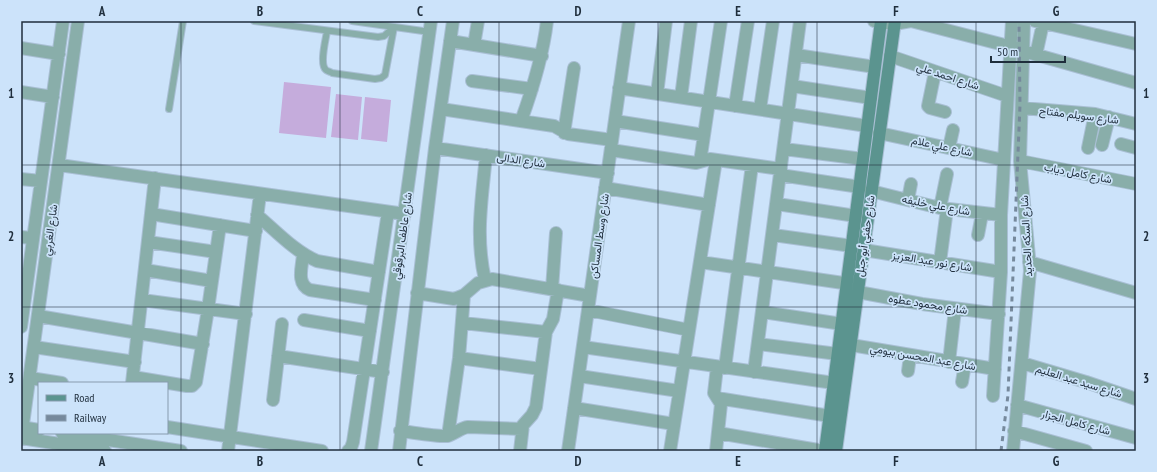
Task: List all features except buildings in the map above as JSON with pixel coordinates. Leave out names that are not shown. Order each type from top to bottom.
[{"type":"street","name":"شارع الغربي","points":[[21,328],[63,21]]},
{"type":"street","name":"شارع الغربي","points":[[21,434],[30,378],[78,21]]},
{"type":"street","name":"شارع عاطف البرقوقي","points":[[399,451],[400,431],[435,148],[453,21]]},
{"type":"street","points":[[474,45],[478,21]]},
{"type":"street","points":[[521,121],[542,56],[545,21]]},
{"type":"street","name":"شارع وسط المساكن","points":[[568,451],[629,21]]},
{"type":"street","points":[[656,94],[666,21]]},
{"type":"street","points":[[681,97],[691,21]]},
{"type":"street","points":[[700,162],[721,21]]},
{"type":"street","points":[[735,106],[748,21]]},
{"type":"street","points":[[760,109],[773,21]]},
{"type":"street","points":[[754,372],[800,21]]},
{"type":"street","points":[[879,21],[911,21],[1010,46],[1036,55],[1136,83]]},
{"type":"street","name":"شارع حفني أبو جبل","points":[[836,451],[851,345],[855,287],[852,246],[868,126],[879,21]]},
{"type":"street","name":"شارع السكه الحديد","points":[[993,396],[999,314],[1001,215],[1012,21]]},
{"type":"street","name":"شارع السكه الحديد","points":[[1013,451],[1022,363],[1029,262],[1020,161],[1024,21]]},
{"type":"street","name":"شارع حفني أبو جبل","points":[[824,451],[842,324],[855,287],[864,250],[894,22]]},
{"type":"street","points":[[1036,55],[1039,22],[1136,44]]},
{"type":"street","name":"شارع عاطف البرقوقي","points":[[372,451],[431,27]]},
{"type":"street","points":[[450,41],[542,56]]},
{"type":"street","points":[[21,48],[58,54]]},
{"type":"street","points":[[796,55],[875,67]]},
{"type":"street","name":"شارع احمد علي","points":[[890,56],[1007,96]]},
{"type":"street","points":[[564,133],[574,68]]},
{"type":"street","points":[[935,72],[928,106],[930,108],[945,112]]},
{"type":"street","points":[[472,81],[532,89]]},
{"type":"street","points":[[792,86],[871,98]]},
{"type":"street","points":[[619,88],[868,126]]},
{"type":"street","points":[[21,92],[53,96]]},
{"type":"street","name":"شارع سويلم مفتاح","points":[[1022,108],[1095,114],[1136,124]]},
{"type":"street","points":[[441,109],[554,126],[564,133],[611,145],[696,163],[706,159],[752,165],[860,187]]},
{"type":"street","points":[[1088,148],[1095,114]]},
{"type":"street","points":[[1102,145],[1109,117]]},
{"type":"street","points":[[615,121],[704,135]]},
{"type":"street","points":[[949,148],[953,130]]},
{"type":"street","name":"شارع علي علام","points":[[880,132],[1004,160]]},
{"type":"street","points":[[1121,144],[1136,148]]},
{"type":"street","name":"شارع الدالى","points":[[435,148],[608,173]]},
{"type":"street","points":[[784,149],[863,160]]},
{"type":"street","points":[[484,280],[481,263],[479,227],[486,155]]},
{"type":"street","points":[[670,451],[716,160]]},
{"type":"street","name":"شارع كامل دياب","points":[[1020,161],[1136,184]]},
{"type":"street","points":[[59,165],[405,214]]},
{"type":"street","points":[[716,451],[721,404],[714,393],[714,389],[721,367],[738,268],[752,165]]},
{"type":"street","points":[[940,262],[947,174]]},
{"type":"street","points":[[153,382],[133,380],[155,178]]},
{"type":"street","points":[[21,179],[41,181]]},
{"type":"street","points":[[908,200],[911,184]]},
{"type":"street","points":[[605,188],[709,205]]},
{"type":"street","name":"شارع علي خليفه","points":[[872,191],[944,208],[982,214],[1001,215]]},
{"type":"street","points":[[228,451],[260,194]]},
{"type":"street","points":[[777,204],[856,216]]},
{"type":"street","points":[[348,451],[353,442],[388,212]]},
{"type":"street","points":[[150,214],[256,231]]},
{"type":"street","points":[[978,235],[982,214]]},
{"type":"street","points":[[257,215],[303,255],[316,261],[379,272]]},
{"type":"street","points":[[168,384],[192,386],[196,382],[220,225]]},
{"type":"street","points":[[520,451],[522,429],[525,421],[532,415],[536,407],[546,332],[553,319],[556,233]]},
{"type":"street","points":[[772,235],[852,246]]},
{"type":"street","points":[[21,237],[33,238]]},
{"type":"street","points":[[148,242],[216,252]]},
{"type":"street","name":"شارع نور عبد العزيز","points":[[864,250],[1001,272]]},
{"type":"street","points":[[303,255],[301,284],[305,288],[375,300]]},
{"type":"street","name":"شارع محمود عطوه","points":[[700,262],[855,287],[922,304],[999,314]]},
{"type":"street","points":[[1029,262],[1136,293]]},
{"type":"street","points":[[145,270],[212,281]]},
{"type":"street","points":[[417,293],[454,299],[464,295],[472,287],[484,280],[499,279],[590,296]]},
{"type":"street","points":[[448,436],[459,358],[464,295]]},
{"type":"street","points":[[142,300],[246,314]]},
{"type":"street","points":[[949,362],[955,309]]},
{"type":"street","points":[[588,310],[689,330]]},
{"type":"street","points":[[762,312],[842,324]]},
{"type":"street","points":[[38,316],[202,344]]},
{"type":"street","points":[[304,320],[370,331]]},
{"type":"street","points":[[462,323],[546,332]]},
{"type":"street","points":[[273,400],[282,324]]},
{"type":"street","points":[[758,344],[838,354]]},
{"type":"street","name":"شارع عبد المحسن بيومي","points":[[851,345],[995,369]]},
{"type":"street","points":[[34,347],[135,362]]},
{"type":"street","points":[[583,347],[834,383]]},
{"type":"street","points":[[278,356],[365,368],[383,372]]},
{"type":"street","points":[[908,371],[910,356]]},
{"type":"street","points":[[459,358],[541,369]]},
{"type":"street","name":"شارع سيد عبد العليم","points":[[1022,363],[1136,399]]},
{"type":"street","points":[[962,382],[965,364]]},
{"type":"street","points":[[579,376],[679,391]]},
{"type":"street","points":[[30,378],[56,382]]},
{"type":"street","points":[[718,398],[830,416]]},
{"type":"street","name":"شارع كامل الجزار","points":[[1017,405],[1136,438]]},
{"type":"street","points":[[574,408],[674,424]]},
{"type":"street","points":[[168,427],[322,451]]},
{"type":"street","points":[[400,431],[448,436],[462,428],[468,427],[522,429]]},
{"type":"street","points":[[21,434],[38,430]]},
{"type":"street","points":[[1014,431],[1086,451]]},
{"type":"street","points":[[718,433],[824,451]]},
{"type":"street","points":[[21,434],[56,438],[105,451]]},
{"type":"street","points":[[75,434],[127,438],[181,451]]},
{"type":"lane","points":[[170,109],[183,21]]},
{"type":"lane","points":[[254,21],[378,37],[384,36],[394,27]]},
{"type":"lane","points":[[352,21],[394,27],[431,27]]},
{"type":"lane","points":[[327,31],[323,59],[323,66],[326,70],[332,73],[375,79],[386,75],[394,27]]},
{"type":"shaded area","points":[[284,82],[331,87],[326,138],[279,133]]},
{"type":"shaded area","points":[[336,94],[362,97],[358,140],[331,137]]},
{"type":"shaded area","points":[[365,97],[391,100],[387,142],[361,139]]},
{"type":"railway","points":[[1001,451],[1008,395],[1020,105],[1019,21]]}]
